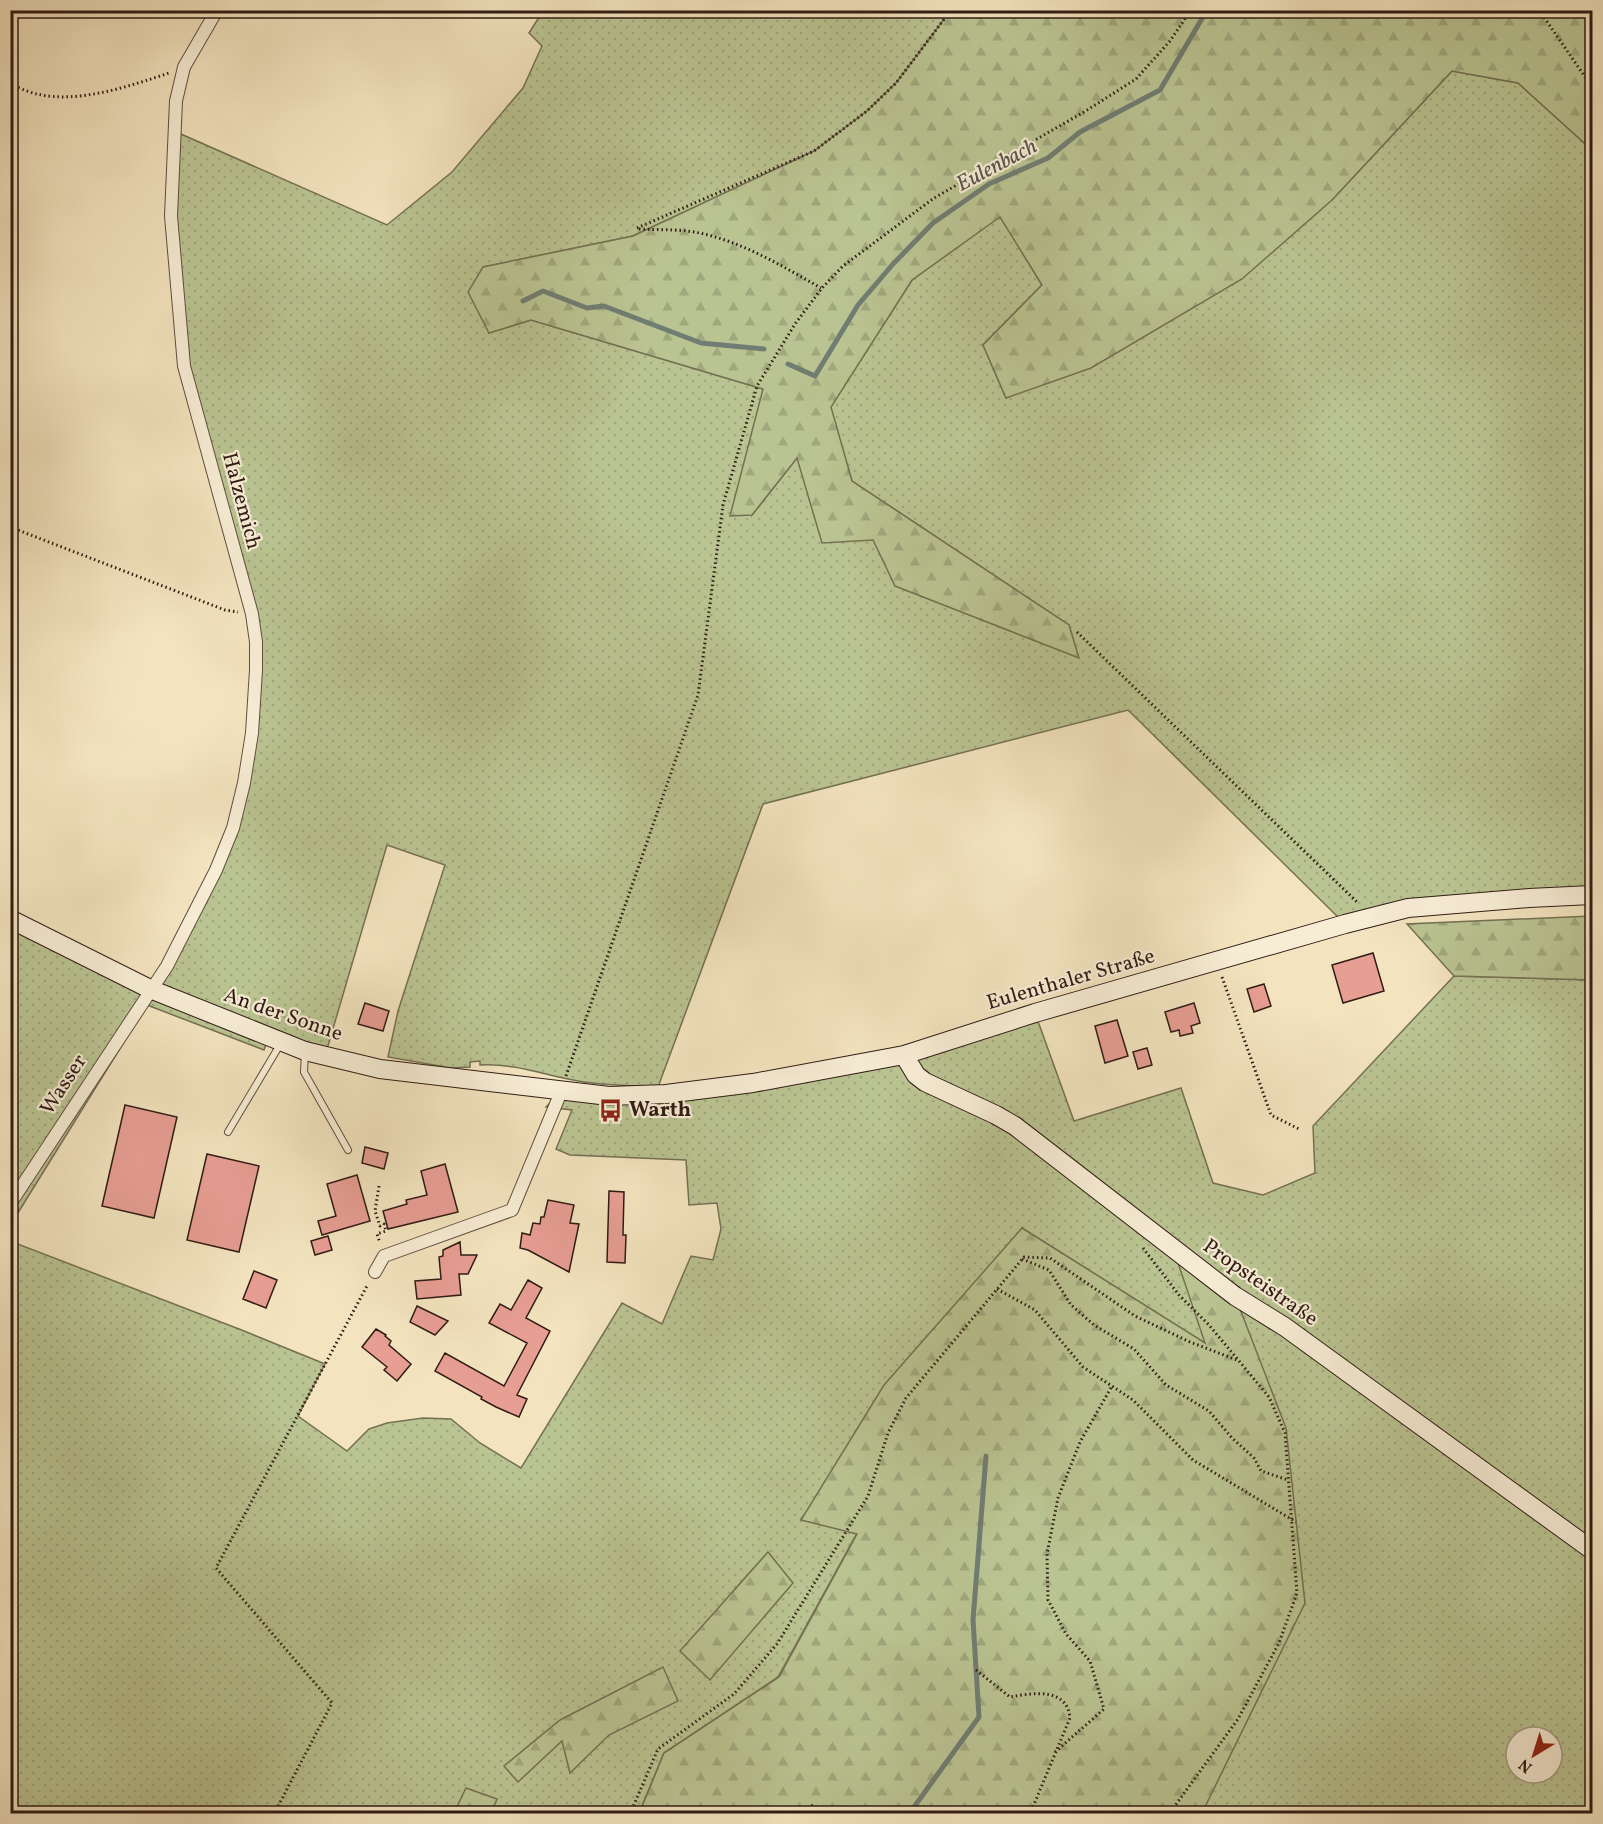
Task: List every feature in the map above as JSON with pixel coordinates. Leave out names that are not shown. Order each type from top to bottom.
[{"type":"street","name":"Halzemich","points":[[150,989],[167,966],[216,870],[233,828],[244,783],[256,701],[256,642],[252,614],[184,366],[171,216],[176,101],[184,67],[217,10]]},
{"type":"street","name":"Eulenthaler Straße","points":[[561,1092],[609,1096],[666,1094],[753,1083],[904,1055],[1035,1013],[1408,908],[1593,895]]},
{"type":"street","name":"An der Sonne","points":[[10,919],[150,989],[304,1051],[380,1069],[561,1092]]},
{"type":"street","name":"Wasser","points":[[10,1204],[150,989]]},
{"type":"street","name":"Propsteistraße","points":[[904,1055],[916,1075],[925,1082],[1015,1126],[1235,1296],[1294,1334],[1593,1550]]},
{"type":"street","points":[[375,1272],[384,1256],[512,1210],[561,1092]]},
{"type":"lane","points":[[228,1132],[281,1043]]},
{"type":"lane","points":[[304,1051],[304,1072],[348,1150]]},
{"type":"path","points":[[822,288],[738,245],[695,232],[637,228],[814,151],[867,111],[896,83],[951,10]]},
{"type":"path","points":[[561,1092],[698,694],[723,505],[757,386],[795,324],[822,288],[843,266],[934,198],[1084,112],[1136,79],[1170,41],[1191,10]]},
{"type":"path","points":[[1539,10],[1593,87]]},
{"type":"path","points":[[10,84],[38,94],[79,96],[129,87],[184,67]]},
{"type":"path","points":[[10,527],[225,609],[252,614]]},
{"type":"path","points":[[1077,632],[1372,917]]},
{"type":"path","points":[[1216,961],[1271,1115],[1301,1130]]},
{"type":"path","points":[[379,1186],[375,1211],[380,1226],[384,1224],[386,1231],[381,1233]]},
{"type":"path","points":[[1137,1240],[1179,1295],[1209,1325],[1269,1397],[1285,1433],[1297,1593],[1279,1643],[1238,1719],[1169,1814]]},
{"type":"path","points":[[630,1814],[658,1749],[734,1694],[777,1644],[868,1496],[888,1433],[906,1398],[1024,1257],[1050,1258],[1135,1316],[1190,1342],[1237,1360]]},
{"type":"path","points":[[1022,1259],[1049,1270],[1071,1305],[1086,1318],[1134,1349],[1166,1385],[1209,1411],[1232,1438],[1254,1458],[1261,1471],[1288,1480]]},
{"type":"path","points":[[274,1814],[332,1703],[216,1568],[375,1272]]},
{"type":"path","points":[[997,1289],[1035,1310],[1083,1367],[1133,1400],[1193,1460],[1296,1522]]},
{"type":"path","points":[[1055,1752],[1104,1709],[1090,1661],[1066,1634],[1047,1600],[1047,1554],[1058,1498],[1080,1442],[1112,1386]]},
{"type":"path","points":[[976,1670],[1010,1697],[1033,1694],[1054,1696],[1069,1707],[1070,1718],[1030,1814]]},
{"type":"path","points":[[801,1814],[813,1805],[821,1810],[820,1814]]},
{"type":"green space","points":[[951,10],[1592,11],[1592,150],[1518,83],[1452,71],[1332,200],[1242,279],[1091,368],[1006,398],[983,345],[1042,285],[1000,217],[912,280],[831,407],[852,481],[1069,625],[1079,658],[895,586],[873,540],[822,543],[797,458],[752,515],[730,516],[763,389],[531,320],[489,333],[468,292],[483,267],[633,236],[814,151],[867,111],[896,83]]},
{"type":"green space","points":[[543,11],[951,11],[896,83],[867,111],[814,151],[633,236],[483,267],[489,333],[531,320],[763,389],[752,515],[797,458],[874,539],[895,586],[1078,657],[1069,625],[852,481],[830,408],[912,280],[1000,216],[1042,285],[983,345],[1006,398],[1332,200],[1452,71],[1518,83],[1592,150],[1592,895],[1345,924],[1128,710],[763,804],[658,1087],[583,1082],[515,1067],[480,1065],[480,1061],[470,1062],[470,1067],[451,1068],[388,1057],[398,1011],[445,865],[387,845],[327,1049],[271,1031],[264,1050],[147,1005],[11,1224],[11,919],[150,988],[216,870],[244,783],[256,642],[184,366],[171,216],[174,131],[387,225],[452,172],[523,88],[542,46],[529,33]]},
{"type":"green space","points":[[1592,916],[1592,980],[1454,976],[1407,924]]},
{"type":"green space","points":[[1454,976],[1592,980],[1592,1813],[1200,1813],[1206,1344],[1022,1228],[801,1519],[857,1533],[778,1677],[664,1753],[639,1813],[11,1813],[10,1241],[325,1364],[298,1416],[347,1451],[369,1429],[387,1423],[423,1418],[451,1419],[480,1443],[521,1468],[622,1303],[662,1324],[691,1256],[713,1260],[721,1229],[717,1203],[689,1205],[686,1160],[570,1155],[556,1149],[572,1110],[546,1107],[561,1092],[609,1096],[904,1055],[1035,1013],[1074,1121],[1181,1088],[1213,1183],[1263,1195],[1315,1173],[1313,1126]]},
{"type":"green space","points":[[1022,1228],[1205,1343],[1174,1251],[1235,1296],[1286,1428],[1305,1603],[1202,1813],[639,1814],[664,1753],[779,1677],[857,1534],[801,1520],[884,1385]]},
{"type":"green space","points":[[768,1552],[793,1583],[710,1680],[680,1651]]},
{"type":"green space","points":[[663,1667],[678,1701],[609,1735],[570,1773],[562,1741],[518,1782],[504,1766],[560,1720]]},
{"type":"green space","points":[[466,1788],[497,1799],[491,1813],[454,1813]]},
{"type":"building","points":[[1373,953],[1384,991],[1343,1003],[1332,965]]},
{"type":"building","points":[[1264,984],[1271,1006],[1254,1012],[1247,989]]},
{"type":"building","points":[[365,1003],[389,1011],[383,1031],[358,1024]]},
{"type":"building","points":[[1194,1003],[1200,1023],[1191,1026],[1193,1033],[1180,1036],[1179,1030],[1171,1032],[1165,1012]]},
{"type":"building","points":[[1117,1020],[1128,1056],[1105,1063],[1095,1026]]},
{"type":"building","points":[[1147,1048],[1152,1065],[1138,1069],[1133,1052]]},
{"type":"building","points":[[125,1105],[177,1117],[154,1218],[102,1206]]},
{"type":"building","points":[[365,1147],[388,1153],[384,1169],[362,1163]]},
{"type":"building","points":[[207,1154],[259,1166],[239,1252],[187,1240]]},
{"type":"building","points":[[445,1164],[458,1212],[388,1229],[383,1211],[407,1204],[406,1200],[427,1195],[421,1171]]},
{"type":"building","points":[[357,1175],[370,1221],[322,1235],[318,1221],[336,1216],[327,1184]]},
{"type":"building","points":[[609,1191],[624,1192],[625,1263],[607,1262]]},
{"type":"building","points":[[548,1200],[574,1205],[570,1223],[579,1224],[569,1272],[520,1248],[522,1233],[530,1235],[533,1223],[540,1224]]},
{"type":"building","points":[[328,1236],[332,1250],[315,1255],[311,1241]]},
{"type":"building","points":[[460,1242],[461,1255],[477,1255],[468,1274],[459,1274],[461,1295],[417,1299],[415,1281],[441,1279],[439,1257],[443,1256],[443,1250]]},
{"type":"building","points":[[254,1271],[277,1280],[266,1308],[243,1299]]},
{"type":"building","points":[[528,1280],[542,1288],[526,1318],[550,1331],[517,1395],[527,1399],[519,1417],[481,1399],[482,1397],[435,1371],[445,1353],[504,1386],[527,1343],[489,1323],[500,1304],[511,1310]]},
{"type":"building","points":[[417,1306],[448,1321],[435,1335],[410,1322]]},
{"type":"building","points":[[376,1329],[386,1335],[391,1341],[389,1345],[411,1364],[397,1381],[384,1370],[387,1367],[362,1347]]},
{"type":"waterway","name":"Eulenbach","points":[[788,364],[815,376],[858,305],[893,264],[933,223],[989,184],[1048,158],[1080,132],[1160,90],[1207,10]]},
{"type":"waterway","name":"Eulenbach","points":[[523,301],[543,291],[587,308],[604,306],[701,343],[764,349]]},
{"type":"waterway","points":[[909,1814],[979,1717],[973,1620],[986,1456]]},
{"type":"place","name":"Warth","points":[[611,1110]]}]
